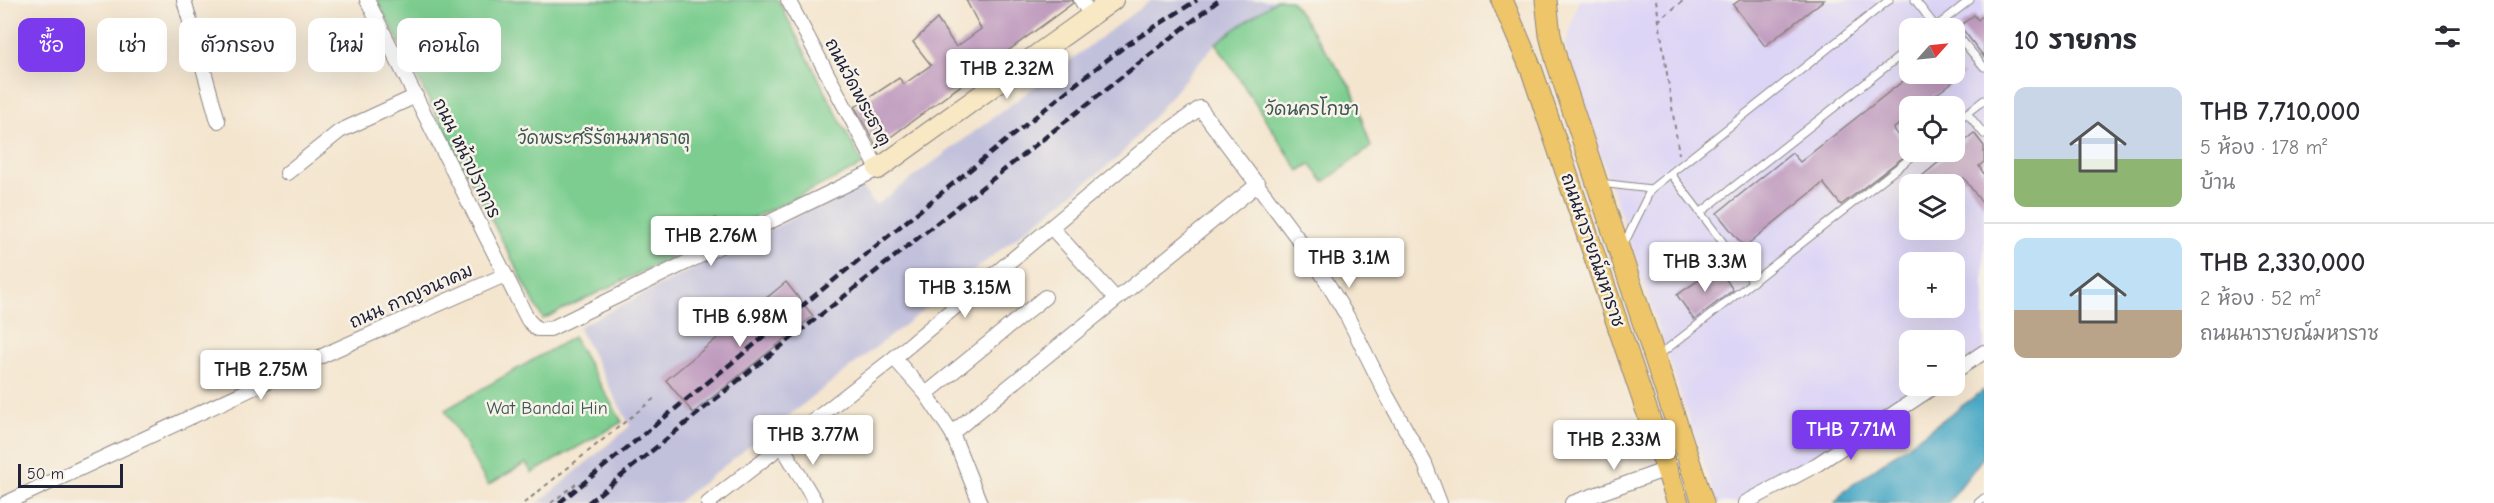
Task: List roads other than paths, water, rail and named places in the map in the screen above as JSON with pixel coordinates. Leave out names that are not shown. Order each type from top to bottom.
[{"type":"main road","name":"ถนนนารายณ์มหาราช","points":[[1502,0],[1532,71],[1678,503]]},
{"type":"main road","name":"ถนนนารายณ์มหาราช","points":[[1546,0],[1554,53],[1703,503]]},
{"type":"street","points":[[183,0],[218,121]]},
{"type":"street","name":"ถนน หน้าปราการ","points":[[367,0],[528,320],[537,329],[550,329],[879,169]]},
{"type":"street","name":"ถนนวัดพระธาตุ","points":[[788,0],[879,169]]},
{"type":"street","points":[[879,169],[1087,8],[1113,0]]},
{"type":"street","points":[[287,173],[340,131],[417,96]]},
{"type":"street","points":[[708,503],[894,358],[1153,142],[1200,108],[1312,259],[1347,316],[1387,396],[1425,464],[1440,503]]},
{"type":"street","points":[[952,433],[1258,184]]},
{"type":"street","points":[[1051,227],[1116,300]]},
{"type":"street","name":"ถนน กาญจนาคม","points":[[6,503],[337,349],[505,275]]},
{"type":"street","points":[[926,394],[1045,297]]},
{"type":"street","points":[[1965,365],[1984,352]]},
{"type":"street","points":[[894,358],[926,394],[952,433],[980,503]]},
{"type":"street","points":[[1745,503],[1816,465],[1920,396]]},
{"type":"street","points":[[782,446],[816,503]]},
{"type":"street","points":[[1572,503],[1667,469]]},
{"type":"lane","points":[[1620,252],[1651,189],[1889,0]]},
{"type":"lane","points":[[1915,0],[1928,18]]},
{"type":"lane","points":[[1948,18],[1970,0]]},
{"type":"lane","points":[[1965,44],[1984,67]]},
{"type":"lane","points":[[1700,213],[1899,57]]},
{"type":"lane","points":[[1984,100],[1967,113],[1984,134]]},
{"type":"lane","points":[[1655,358],[1905,162]]},
{"type":"lane","points":[[1671,174],[1753,282]]},
{"type":"lane","points":[[1597,182],[1651,189]]},
{"type":"lane","points":[[1978,503],[1984,498]]},
{"type":"water","points":[[1984,390],[1984,456],[1948,503],[1835,503],[1844,491]]},
{"type":"railway","points":[[559,503],[1082,79],[1128,44],[1197,0]]},
{"type":"railway","points":[[588,503],[751,370],[1219,0]]},
{"type":"park label","name":"วัดนครโกษา","points":[[1312,109]]},
{"type":"park label","name":"วัดพระศรีรัตนมหาธาตุ","points":[[604,138]]},
{"type":"park label","name":"Wat Bandai Hin","points":[[547,408]]}]
